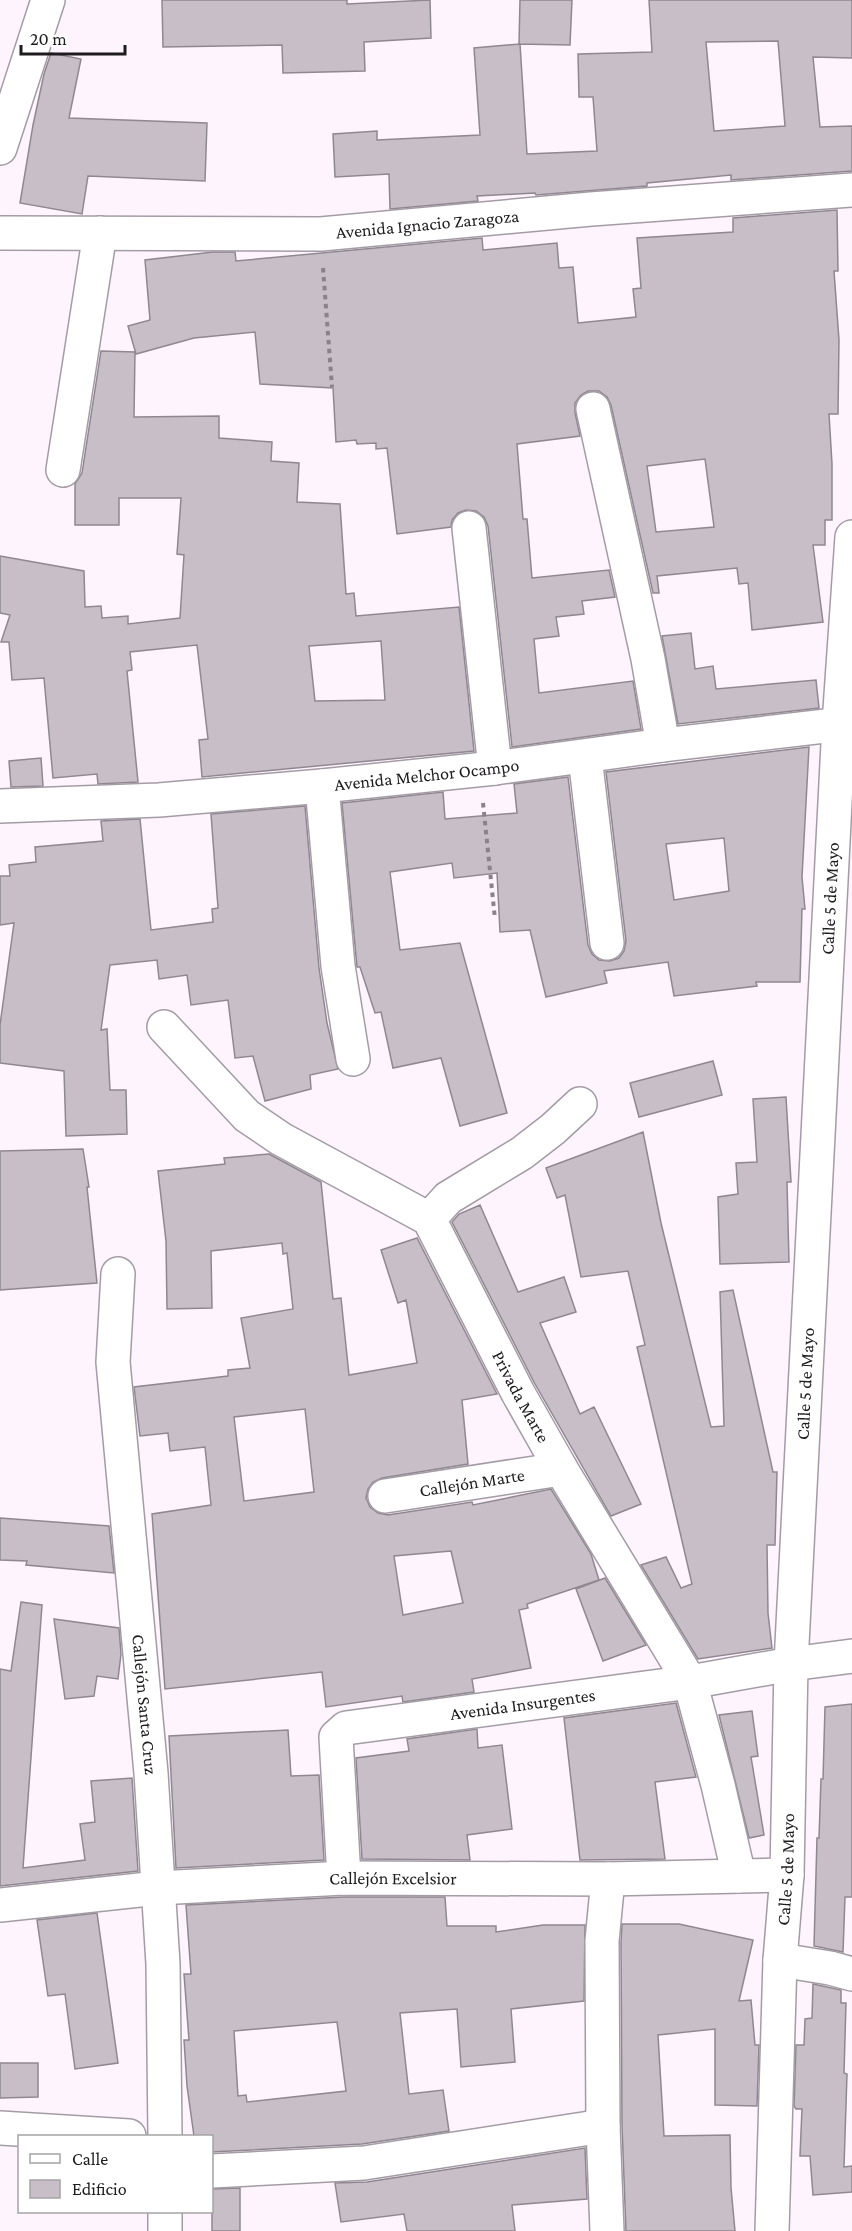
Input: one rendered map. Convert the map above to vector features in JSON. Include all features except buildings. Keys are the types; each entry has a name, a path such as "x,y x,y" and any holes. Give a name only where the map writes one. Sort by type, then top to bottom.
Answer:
{"street":[{"path":"0,148 48,0"},
{"name":"Avenida Ignacio Zaragoza","path":"0,233 321,234 603,208 852,190"},
{"path":"63,470 100,233"},
{"path":"593,409 648,659 663,745"},
{"path":"470,528 487,769"},
{"name":"Calle 5 de Mayo","path":"772,2231 780,1960 787,1875 791,1664 846,724 852,537"},
{"name":"Avenida Melchor Ocampo","path":"0,806 159,800 322,786 487,769 663,745 846,724"},
{"path":"585,757 607,943"},
{"path":"322,786 338,966 353,1059"},
{"path":"164,1027 247,1116 280,1139 429,1219 448,1198 522,1153 580,1104"},
{"name":"Privada Marte","path":"429,1219 518,1394 690,1682 718,1785 739,1876"},
{"name":"Callejón Santa Cruz","path":"118,1274 114,1373 151,1773 163,1964 165,2135"},
{"name":"Callejón Marte","path":"385,1496 561,1469"},
{"name":"Avenida Insurgentes","path":"344,1878 336,1737 346,1728 690,1682 852,1656"},
{"name":"Callejón Excelsior","path":"0,1905 158,1888 344,1878 608,1879 787,1875"},
{"path":"607,2231 603,2126 602,1941 608,1879"},
{"path":"780,1960 852,1974"},
{"path":"213,2171 364,2163 603,2126"},
{"path":"0,2128 113,2135"},
{"path":"165,2213 165,2231"}],"path":[{"path":"321,234 332,387"},
{"path":"487,769 495,919"}]}
